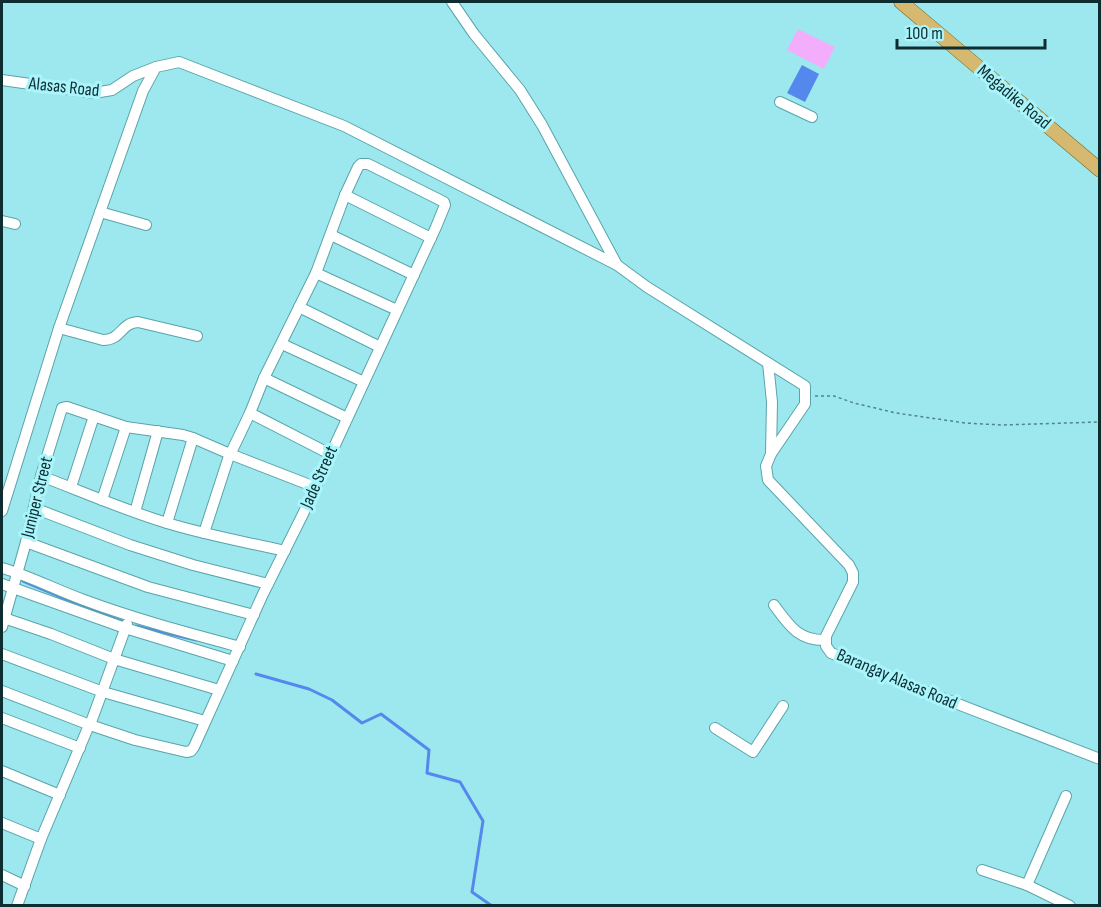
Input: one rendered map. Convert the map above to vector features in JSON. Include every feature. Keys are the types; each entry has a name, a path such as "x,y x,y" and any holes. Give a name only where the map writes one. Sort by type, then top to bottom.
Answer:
{"main road":[{"name":"Megadike Road","path":"901,2 1100,170"}],"street":[{"path":"452,2 474,34 520,90 542,125 617,265 647,287 805,386 805,404 771,454"},
{"name":"Alasas Road","path":"2,80 94,93 112,90 133,76 156,67 180,62 344,126 617,265"},
{"path":"2,512 59,328 143,91 156,67"},
{"path":"780,102 812,117"},
{"name":"Jade Street","path":"88,727 186,753 194,747 445,205 444,202 365,163 358,167 345,195"},
{"path":"204,533 230,454 264,378 316,273 345,195 431,237"},
{"path":"100,212 146,225"},
{"path":"2,221 15,224"},
{"path":"331,235 414,275"},
{"path":"316,273 397,310"},
{"path":"299,307 380,347"},
{"path":"59,328 107,340 118,336 129,324 138,322 197,336"},
{"path":"282,345 364,382"},
{"path":"768,363 772,402 771,454"},
{"path":"264,378 347,418"},
{"name":"Juniper Street","path":"3,622 7,586 17,572 41,476 62,408 67,407 94,416"},
{"path":"250,413 330,454"},
{"path":"71,488 94,416 126,427 193,438 315,487"},
{"path":"102,500 126,427"},
{"path":"135,512 158,431"},
{"path":"167,523 193,438"},
{"name":"Barangay Alasas Road","path":"771,454 765,466 768,480 849,565 853,573 853,582 826,636 826,646 831,653 1100,759"},
{"path":"41,476 167,523 285,551"},
{"path":"34,508 130,545 182,562 268,584"},
{"path":"26,542 148,587 254,615"},
{"path":"2,568 130,616 240,647"},
{"path":"7,586 125,628 233,661"},
{"path":"774,605 789,626 814,641 826,640"},
{"path":"17,906 40,839 103,692 130,616"},
{"path":"3,622 51,634 114,659 219,690"},
{"path":"2,654 103,692 205,721"},
{"path":"2,691 88,727"},
{"path":"714,728 753,752 783,706"},
{"path":"2,718 80,748"},
{"path":"2,771 60,795"},
{"path":"1027,885 1066,796"},
{"path":"2,823 40,839"},
{"path":"982,870 1027,885 1067,905"},
{"path":"2,875 25,886"}],"path":[{"path":"805,396 834,396 896,413 965,423 1002,425 1100,422"}],"shaded area":[{"path":"798,29 835,47 824,69 787,50"}],"water":[{"path":"802,65 819,74 805,102 787,93"}],"waterway":[{"path":"23,581 124,622"},
{"path":"136,626 196,640"},
{"path":"256,674 309,689 332,700 362,723 381,714 429,750 427,773 460,782 483,821 472,892 492,906"}]}
